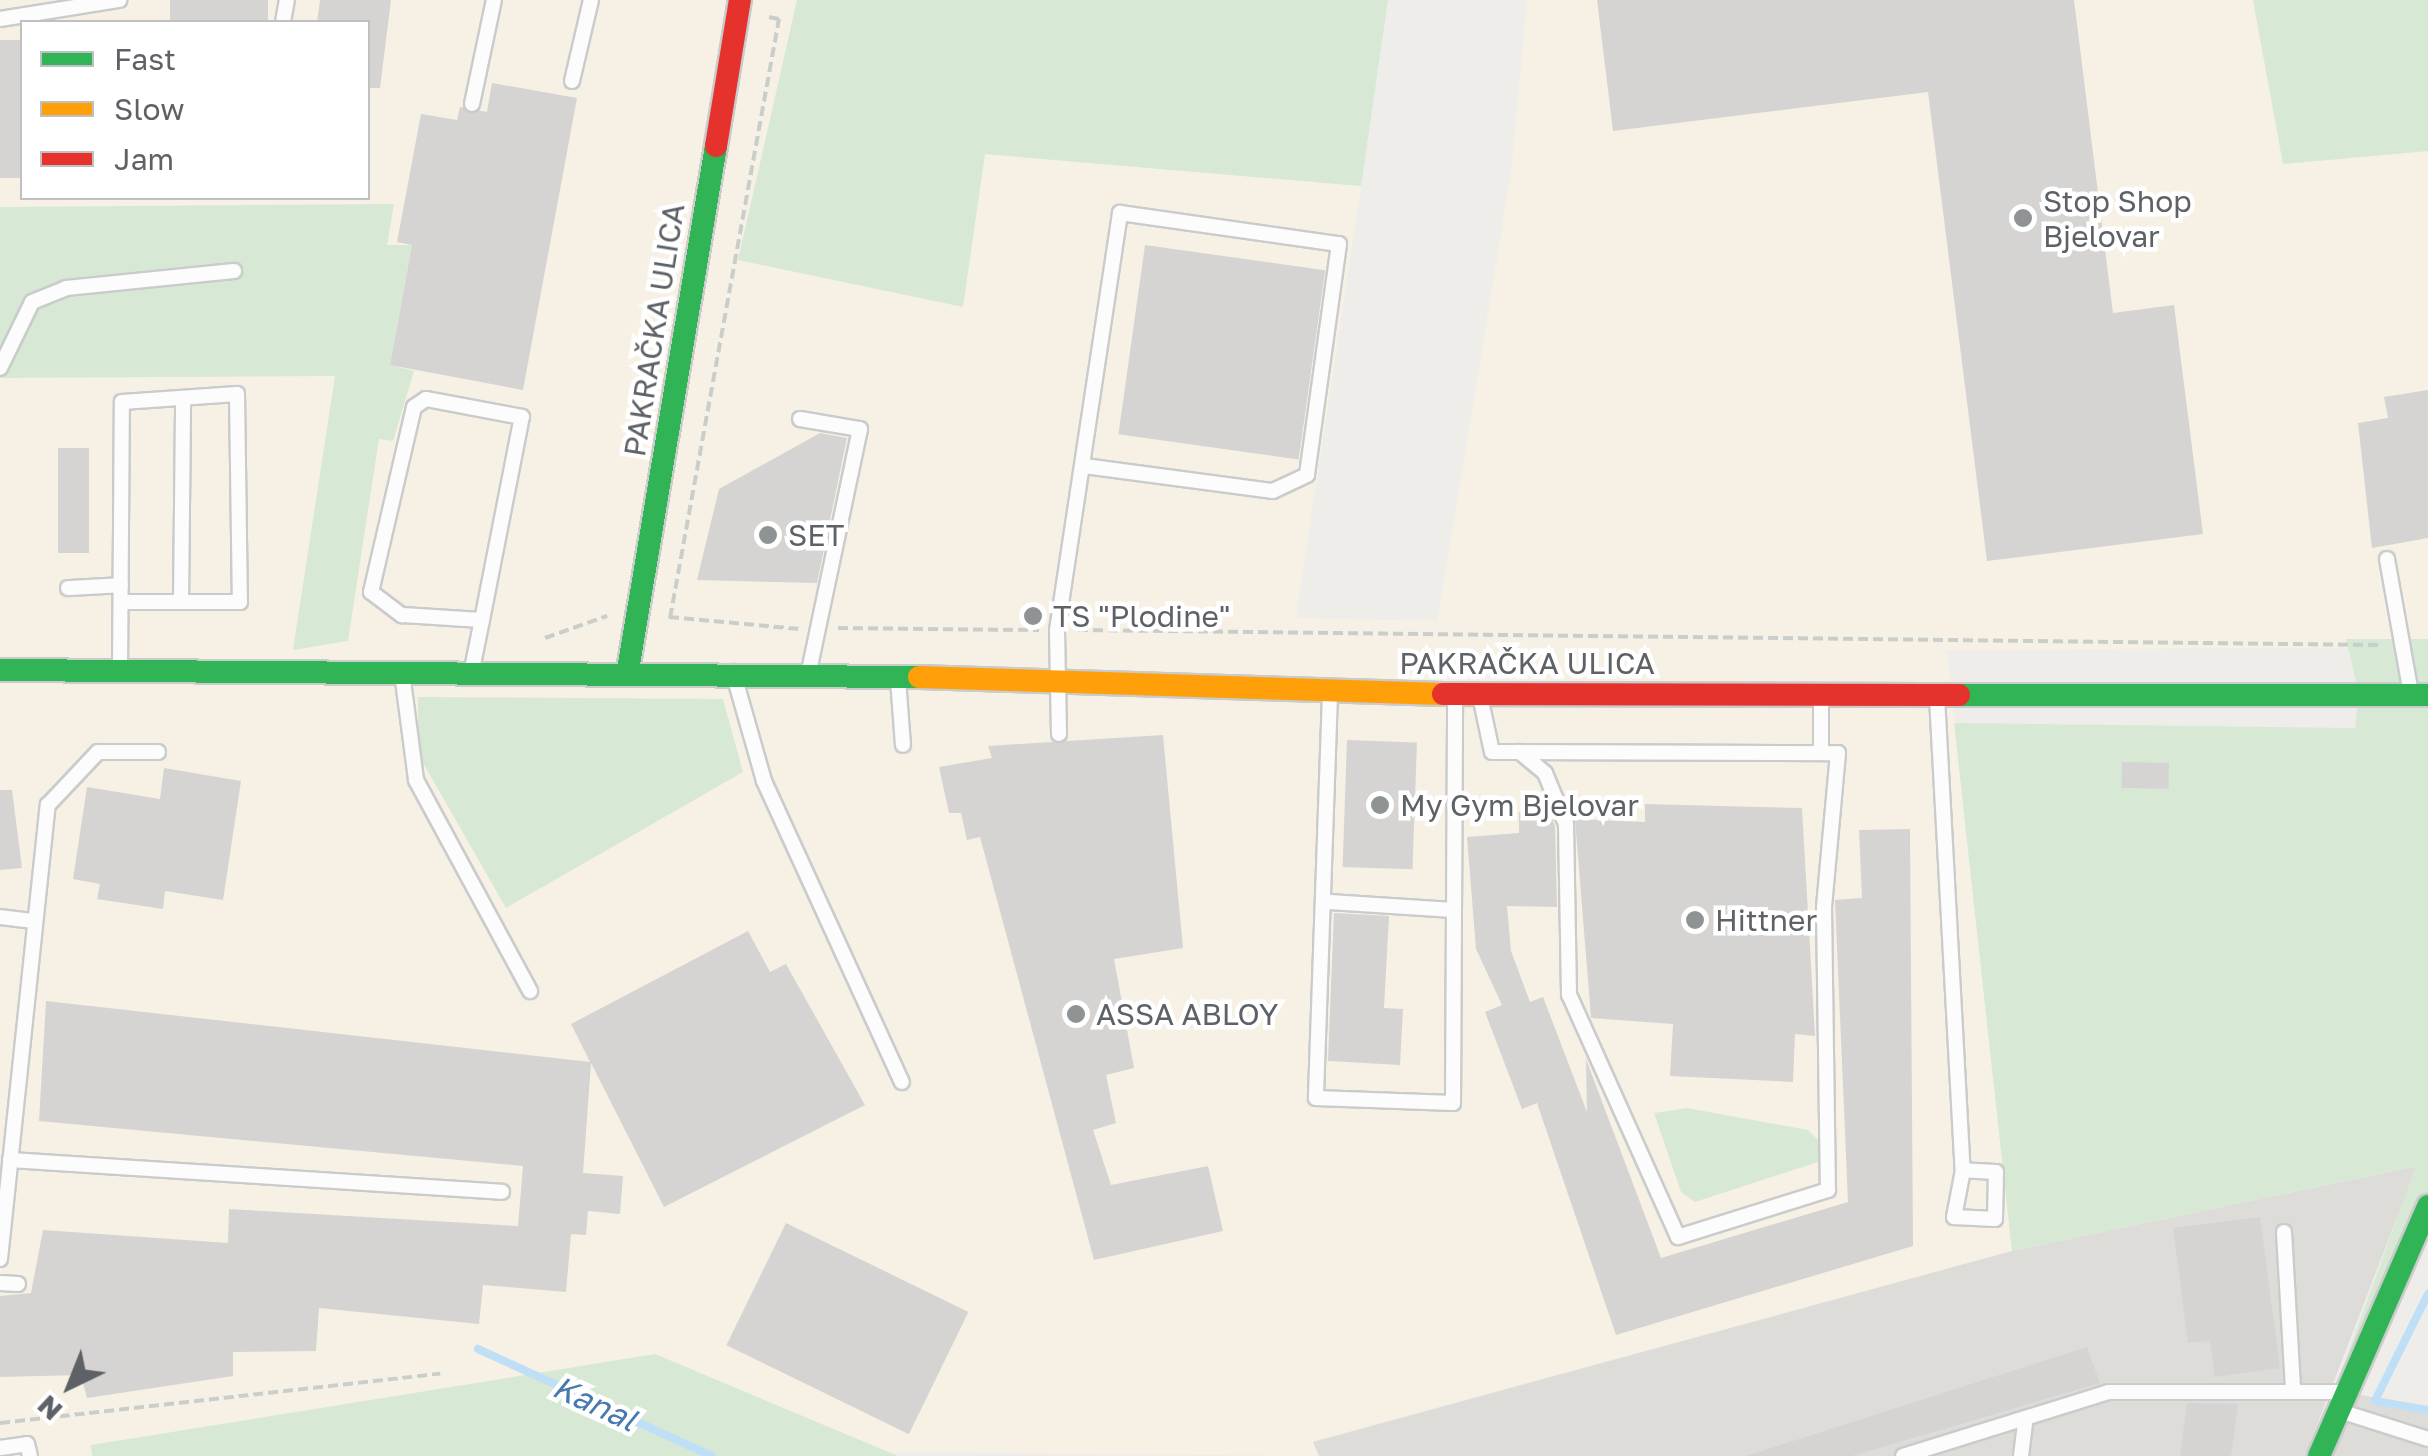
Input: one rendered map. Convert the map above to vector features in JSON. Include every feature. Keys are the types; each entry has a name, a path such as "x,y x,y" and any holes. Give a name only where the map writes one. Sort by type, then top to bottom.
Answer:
{"street":[{"name":"PAKRAČKA ULICA","path":"628,670 745,5"},
{"name":"PAKRAČKA ULICA","path":"0,670 628,670 1052,676 1330,693 1455,695 1821,690 2420,694"},
{"path":"2319,1456 2428,1206"}],"lane":[{"path":"0,19 120,0"},
{"path":"472,104 494,0"},
{"path":"572,81 591,0"},
{"path":"1060,734 1052,676 1120,213 1339,244 1307,475 1272,491 1084,466"},
{"path":"0,368 32,302 66,288 234,270"},
{"path":"120,671 122,402 237,394 240,602 121,602"},
{"path":"181,602 183,398"},
{"path":"471,672 482,620 522,417 426,399 414,407 371,592 402,615 482,620"},
{"path":"800,419 860,429 809,672"},
{"path":"2386,559 2420,694"},
{"path":"68,588 121,585"},
{"path":"733,671 764,781 902,1082"},
{"path":"402,672 416,780 530,990"},
{"path":"898,674 903,744"},
{"path":"1821,690 1821,753"},
{"path":"1937,691 1963,1170 1954,1218 1996,1218 1996,1172 1963,1170"},
{"path":"1330,693 1329,902 1316,1098 1453,1102 1455,695"},
{"path":"1480,695 1492,752 1520,752 1838,753 1824,908 1828,1190 1678,1237 1569,995 1566,824 1545,773 1520,752"},
{"path":"0,1259 38,838 68,775 98,752 158,752"},
{"path":"1329,902 1454,910"},
{"path":"0,918 31,920"},
{"path":"10,1160 502,1192"},
{"path":"2284,1232 2293,1390"},
{"path":"0,1283 18,1284"},
{"path":"1904,1456 2108,1392 2293,1390 2345,1402 2428,1439"},
{"path":"2021,1456 2026,1418"},
{"path":"0,1448 27,1444 30,1456"}],"path":[{"path":"670,618 779,19 745,5"},
{"path":"661,617 818,628 1048,630"},
{"path":"1072,630 2388,645"},
{"path":"0,1423 440,1374"}],"shaded area":[{"path":"0,0 797,0 739,260 963,306 984,154 1361,186 1296,618 1437,621 1511,173 1527,0 2253,0 2283,164 2428,151 2428,647 1947,650 2012,1251 1314,1441 1319,1456 91,1445 92,1456 0,1456"},
{"path":"2417,1166 2305,1456 1319,1456 1313,1442 2012,1251"},
{"path":"2349,1392 2428,1410 2428,1456 2319,1456"}],"green space":[{"path":"797,0 1388,0 1361,186 985,154 963,307 738,260"},
{"path":"2253,0 2428,0 2428,151 2283,164"},
{"path":"394,204 387,245 412,245 390,365 414,371 393,441 379,439 348,641 293,650 335,376 0,378 0,207"},
{"path":"2346,639 2428,639 2428,1206 2334,1392 2416,1166 2012,1251 1954,723 2355,728 2359,694"},
{"path":"418,697 723,699 743,772 506,908 418,754"},
{"path":"1687,1108 1808,1130 1822,1144 1818,1162 1695,1202 1681,1192 1654,1113"},
{"path":"655,1354 898,1456 92,1456 91,1445"}],"building":[{"path":"170,0 268,0 268,20 170,20"},
{"path":"320,0 391,0 380,88 370,88 370,20 317,20"},
{"name":"Stop Shop Bjelovar","path":"1597,0 2074,0 2113,313 2174,305 2203,534 1987,561 1928,92 1613,131"},
{"path":"0,40 20,40 20,178 0,178"},
{"path":"492,83 577,98 523,390 390,365 412,245 397,242 421,114 457,120 460,107 487,112"},
{"path":"1145,245 1325,270 1299,459 1118,434"},
{"path":"2428,390 2428,538 2372,548 2358,423 2388,418 2384,397"},
{"name":"SET","path":"820,433 847,438 817,583 697,580 719,489"},
{"path":"58,448 89,448 89,553 58,553"},
{"name":"ASSA ABLOY","path":"1163,735 1183,948 1114,959 1134,1068 1106,1075 1116,1123 1093,1130 1111,1185 1208,1166 1223,1231 1094,1260 980,837 967,840 961,813 949,813 939,767 992,758 988,746"},
{"name":"My Gym Bjelovar","path":"1347,740 1417,742 1413,869 1343,867"},
{"path":"2122,762 2169,763 2169,789 2122,788"},
{"path":"164,768 241,781 223,900 165,891 163,909 97,899 100,884 73,879 87,787 160,799"},
{"path":"0,790 12,790 22,868 0,870"},
{"name":"Hittner","path":"1645,804 1802,808 1815,1036 1795,1034 1793,1082 1670,1076 1673,1024 1591,1018 1575,819 1645,822"},
{"path":"1519,812 1550,812 1555,826 1557,907 1507,906 1511,951 1530,1002 1543,997 1587,1112 1586,1059 1661,1258 1848,1202 1835,900 1862,898 1859,830 1910,829 1913,1246 1616,1335 1537,1103 1522,1109 1485,1012 1502,1005 1476,949 1467,837 1519,833"},
{"path":"1334,913 1389,916 1384,1008 1403,1009 1400,1065 1328,1061"},
{"path":"748,931 770,972 786,964 865,1105 664,1207 591,1063 583,1173 623,1176 620,1214 588,1211 586,1235 571,1234 566,1292 483,1285 479,1324 319,1308 316,1351 233,1352 233,1376 87,1398 81,1375 0,1377 0,1296 31,1293 43,1230 228,1243 229,1209 518,1226 523,1166 39,1121 46,1001 590,1062 571,1024"},
{"path":"2260,1217 2280,1368 2215,1377 2210,1341 2188,1343 2173,1228"},
{"path":"786,1223 968,1312 909,1434 726,1345"},
{"path":"2087,1347 2100,1383 1852,1456 1746,1456"},
{"path":"2187,1403 2238,1404 2231,1456 2180,1456"}],"waterway":[{"path":"2428,1294 2375,1401 2428,1410"},
{"name":"Kanal","path":"478,1349 712,1456"}],"traffic: fast":[{"path":"628,670 716,146"},
{"path":"0,670 919,677"},
{"path":"1959,695 2428,695"},
{"path":"2319,1456 2428,1206"}],"traffic: slow":[{"path":"919,677 1443,694"}],"traffic: jam":[{"path":"716,146 740,0"},
{"path":"1443,694 1959,695"}],"place":[{"name":"Stop Shop Bjelovar","path":"2023,218"},
{"name":"SET","path":"768,535"},
{"name":"TS \"Plodine\"","path":"1033,616"},
{"name":"My Gym Bjelovar","path":"1380,805"},
{"name":"Hittner","path":"1695,920"},
{"name":"ASSA ABLOY","path":"1076,1014"}]}
